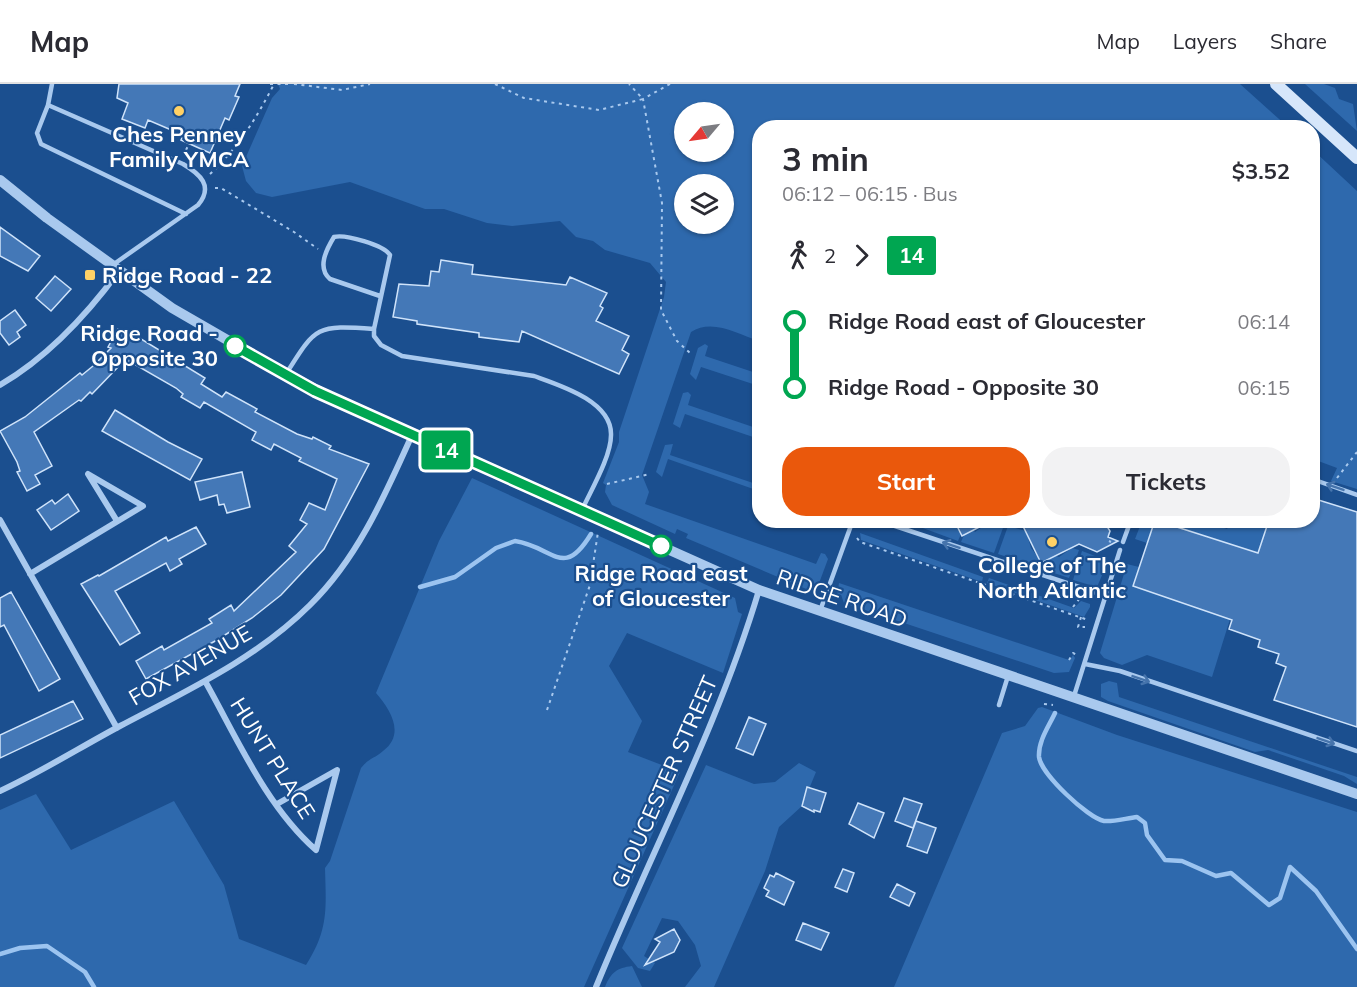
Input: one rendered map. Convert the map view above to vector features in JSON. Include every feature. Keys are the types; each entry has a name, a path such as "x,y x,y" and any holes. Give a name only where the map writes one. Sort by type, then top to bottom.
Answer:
{"main road":[{"path":"1276,84 1315,120"},
{"path":"1320,124 1357,158"}],"street":[{"name":"RIDGE ROAD","path":"0,180 46,219 172,308 286,374 412,435 759,590 1357,794"},
{"path":"0,385 19,374 61,339 95,303 115,268"},
{"name":"FOX AVENUE","path":"0,791 205,681 238,662 285,628 312,604 365,533 412,435"},
{"path":"30,574 143,506 88,474 117,521"},
{"path":"0,520 117,728"},
{"name":"GLOUCESTER STREET","path":"596,987 712,722 744,638 759,590"},
{"name":"HUNT PLACE","path":"205,681 277,804 294,831 316,850 337,770 277,804"}],"lane":[{"path":"52,84 48,105 37,133 38,141 186,214"},
{"path":"48,105 199,174 206,184 204,196 198,205 115,268"},
{"path":"380,296 330,279 324,274 322,267 334,237 341,235 388,251 390,261 374,329 374,336 381,345 396,354 534,376 595,405 604,414 611,435 609,447 582,510"},
{"path":"286,374 307,341 321,329 338,326 374,329"},
{"path":"1320,482 1357,495"},
{"path":"820,612 850,528"},
{"path":"901,528 1106,596"},
{"path":"1123,542 1128,528"},
{"path":"1073,698 1120,550"},
{"path":"1085,664 1120,671 1357,751"},
{"path":"999,705 1009,676"}],"path":[{"path":"210,174 230,156 249,128 271,85 293,84 342,90 370,84"},
{"path":"495,84 524,98 599,110 643,99 670,84"},
{"path":"629,84 643,99 662,203 661,310 677,341 690,353"},
{"path":"186,150 189,144"},
{"path":"215,188 221,188 294,232 326,255"},
{"path":"1331,486 1357,452"},
{"path":"604,484 650,474"},
{"path":"547,710 590,585 599,518"},
{"path":"859,532 857,538 860,542 1088,620"},
{"path":"984,584 986,578"},
{"path":"1073,607 1077,600 1089,601"},
{"path":"1081,617 1078,627 1085,627 1091,614"},
{"path":"1069,660 1073,653 1078,657"}],"shaded area":[{"path":"278,84 1240,84 1280,120 752,120 752,338 716,327 699,328 691,332 642,475 649,492 645,504 816,564 821,553 825,554 828,559 818,586 811,591 686,538 688,534 677,529 675,534 612,505 605,492 606,485 603,483 619,442 619,432 664,297 666,282 650,263 605,250 593,241 576,237 560,221 512,226 487,223 444,209 425,209 350,182 272,197 256,193 246,181 242,166 272,98 280,89"},
{"path":"1305,84 1324,84 1335,88 1339,99 1353,104 1357,131"},
{"path":"1320,157 1357,191 1357,489 1331,481 1337,468 1320,462"},
{"path":"705,344 708,346 705,356 752,372 752,384 701,367 696,380 690,374 698,348"},
{"path":"688,392 691,395 688,405 752,427 752,437 685,414 680,428 673,424 683,393"},
{"path":"673,444 670,455 752,483 752,489 668,459 662,477 656,472 665,445"},
{"path":"472,478 735,598 738,612 742,614 723,673 627,633 609,666 642,721 628,752 680,772 584,987 0,987 0,810 36,794 71,850 174,801 224,885 239,939 306,965 322,929 325,907 325,868 330,861 361,768 383,751 394,737 395,729 390,714 376,693 439,541"},
{"path":"923,528 957,528 961,534 958,541"},
{"path":"981,528 1003,528 994,553 961,542 964,535 973,530 975,532"},
{"path":"1007,528 1015,528 1026,531 1031,548 1040,560 1038,567 998,554"},
{"path":"1139,528 1152,528 1147,543 1135,539"},
{"path":"1181,528 1224,528 1267,528 1258,553"},
{"path":"860,533 983,577 982,582 861,540"},
{"path":"1072,548 1079,550 1069,578 1042,569 1044,562 1056,556 1059,557"},
{"path":"1082,551 1103,559 1101,566 1103,573 1097,587 1073,580"},
{"path":"1127,564 1139,567 1133,586 1230,619 1212,677 1147,655 1122,665 1104,658 1100,653"},
{"path":"989,578 1074,608 1081,601 1090,604 1090,607 1084,617 987,583"},
{"path":"839,583 1066,659 1070,660 1073,655 1075,658 1069,672 1054,673 844,603 841,595 837,595"},
{"path":"1109,681 1117,683 1119,697 1357,777 1357,784 1344,776 1268,750 1255,752 1108,701 1101,697 1101,684"},
{"path":"1042,707 1117,735 1357,812 1357,987 894,987 1002,733 1025,726 1038,708"},
{"path":"799,763 816,772 802,806 779,827 765,871 714,987 685,987 701,966 695,945 678,921 662,918 644,956 655,963 650,971 638,968 622,948 706,765 754,784 775,782"},
{"path":"632,966 642,987 605,987 615,972"}],"building":[{"name":"Ches Penney Family YMCA","path":"119,84 240,84 235,96 239,97 229,120 225,118 210,153 181,140 183,135 148,120 145,128 122,119 128,103 117,98"},
{"path":"0,227 40,256 28,271 0,256"},
{"path":"441,260 473,265 472,274 566,285 570,277 607,293 596,321 629,336 622,350 629,354 619,374 522,331 519,342 479,337 479,333 417,324 417,321 393,317 399,284 429,286 431,271 439,272"},
{"path":"55,276 71,289 51,311 36,298"},
{"path":"15,310 26,325 17,332 20,337 9,345 0,333 0,321"},
{"path":"118,329 131,337 133,334 205,378 201,384 222,397 226,392 257,409 255,412 297,434 312,439 313,437 331,446 329,449 369,464 324,549 281,595 252,618 217,640 146,679 136,661 162,646 164,650 212,623 209,619 231,605 234,611 296,552 289,546 307,524 300,520 309,503 325,510 337,479 299,461 301,458 274,444 271,450 252,440 256,432 204,402 200,408 181,397 183,394 176,388 129,361 126,366 121,364 92,394 90,392 81,401 79,400 34,432 52,466 35,475 40,484 27,491 17,472 20,471 17,462 0,431 25,417 80,373 82,375 93,366 111,348 108,347"},
{"path":"115,410 168,442 202,459 190,480 102,431"},
{"path":"242,472 250,507 227,513 224,504 219,505 217,495 200,500 195,482"},
{"path":"68,494 79,511 51,530 37,510 52,500 55,504"},
{"path":"1320,500 1357,512 1357,727 1274,700 1286,667 1276,663 1279,654 1258,647 1260,640 1229,629 1232,620 1133,586 1152,528 1180,528 1258,553 1266,528 1320,528"},
{"path":"196,527 206,544 179,559 182,564 170,571 166,563 115,591 140,633 120,645 81,584 166,537 168,541"},
{"path":"958,528 978,528 962,536"},
{"name":"College of The North Atlantic","path":"1024,528 1108,528 1110,531 1108,537 1118,541 1097,552 1079,544 1041,563"},
{"path":"11,592 60,679 39,691 4,625 0,627 0,598"},
{"path":"73,701 83,719 0,758 0,735"},
{"path":"749,717 766,724 753,755 736,748"},
{"path":"807,787 826,793 820,812 814,810 814,812 802,806"},
{"path":"904,798 922,804 913,828 895,821"},
{"path":"858,803 884,813 874,838 849,824"},
{"path":"916,821 936,828 927,853 907,846"},
{"path":"843,869 854,873 847,892 835,887"},
{"path":"776,873 794,882 784,905 766,896 769,891 764,888 770,875 774,877"},
{"path":"897,884 915,893 909,906 890,897"},
{"path":"803,923 829,933 821,950 796,940"},
{"path":"674,929 680,940 674,952 645,965 660,942 655,939"}],"waterway":[{"path":"420,587 455,577 496,548 515,541 565,558 581,548 591,534"},
{"path":"1055,713 1042,739 1039,757 1056,784 1087,812 1104,821 1137,817 1145,823 1147,835 1165,860 1182,861 1216,876 1231,873 1269,905 1280,898 1290,867 1316,891 1357,949"},
{"path":"0,954 20,948 47,946 85,972 94,987"}],"bus line":[{"name":"14","path":"235,346 315,391 661,546"}],"place":[{"name":"Ches Penney Family YMCA","path":"179,111"},
{"name":"Ridge Road - 22","path":"90,275"},
{"name":"Ridge Road - Opposite 30","path":"235,346"},
{"name":"College of The North Atlantic","path":"1052,542"},
{"name":"Ridge Road east of Gloucester","path":"661,546"}]}
